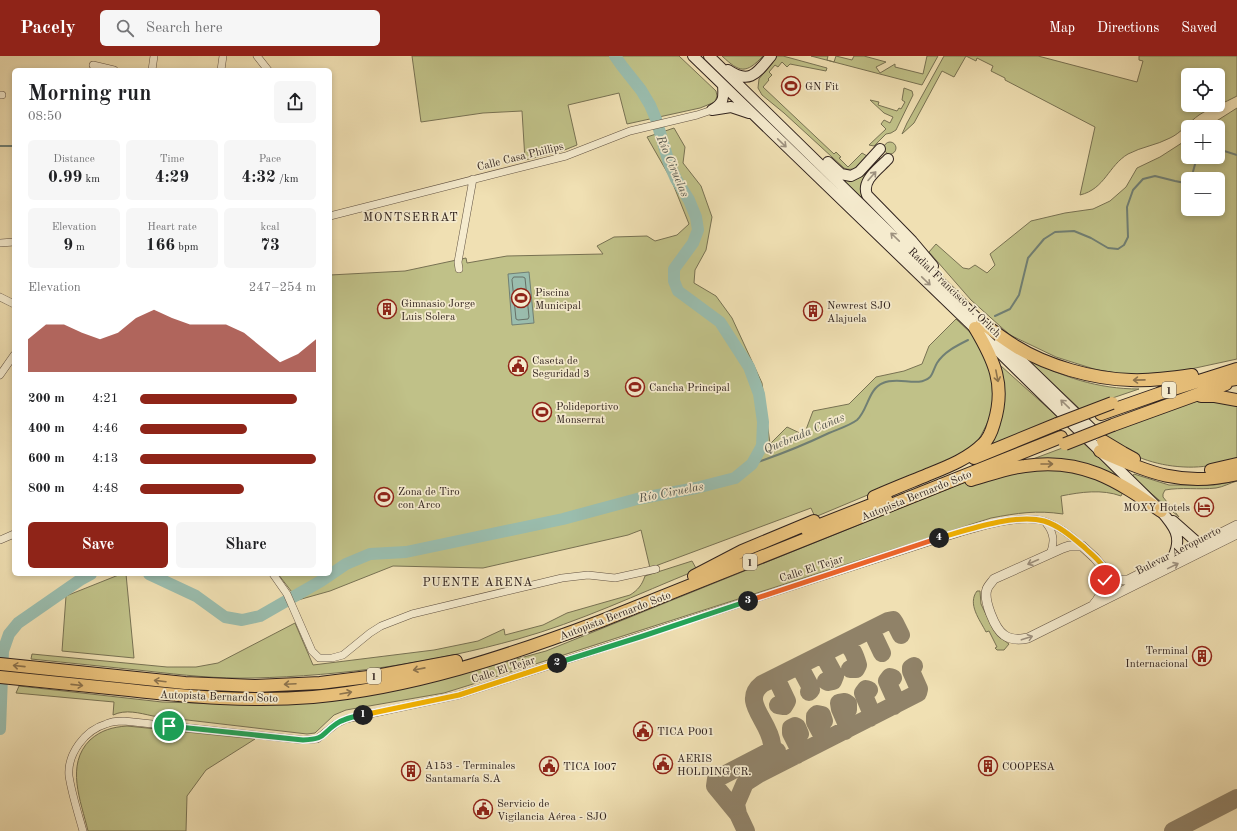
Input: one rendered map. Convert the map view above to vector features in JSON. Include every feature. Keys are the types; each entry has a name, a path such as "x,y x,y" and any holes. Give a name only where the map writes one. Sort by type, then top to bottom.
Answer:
{"highway":[{"path":"979,326 1047,362 1076,372 1118,380 1160,379 1192,375"},
{"path":"694,576 742,551 952,464 968,456 985,443 992,430 995,420 999,400 999,389 992,360 979,326"},
{"name":"Autopista Bernardo Soto","path":"968,481 1060,434 1112,403 1192,375 1237,368"},
{"name":"Autopista Bernardo Soto","path":"1107,419 1158,394 1237,368"},
{"name":"Autopista Bernardo Soto","path":"1107,419 1182,400 1237,379"},
{"name":"Autopista Bernardo Soto","path":"0,677 196,697 270,699 335,694 408,682 496,658 536,645 601,621 951,475 1060,434 1200,386 1237,379"},
{"path":"1182,400 1208,396 1237,400"},
{"path":"1102,446 1123,453 1142,462 1164,468 1192,472 1219,470 1237,464"},
{"path":"1102,446 1140,469 1163,475 1201,479 1237,474"},
{"path":"968,481 1023,466 1039,464 1066,465 1095,472 1109,478 1161,511"},
{"name":"1","path":"866,511 968,481"},
{"name":"Autopista Bernardo Soto","path":"0,664 185,683 255,686 320,683 376,676 484,654 526,641 866,511"}],"main road":[{"name":"Radial Francisco J. Orlich","path":"693,56 754,116 979,326 1102,446 1175,528 1177,535 1177,546 1173,557"},
{"name":"Radial Francisco J. Orlich","path":"709,56 971,312 979,326"},
{"path":"709,56 734,73 745,77 751,76 757,72 771,56"},
{"path":"712,110 719,106 722,101 724,93 723,85"},
{"path":"750,96 794,129 841,174 852,176 856,175 880,149"},
{"path":"712,110 731,108 742,110 754,116"},
{"path":"888,159 868,179 865,188 867,195 912,241 971,312"},
{"path":"1161,511 1199,544"}],"street":[{"path":"152,68 154,56"},
{"path":"221,68 223,56"},
{"path":"257,56 266,68"},
{"path":"93,65 106,68"},
{"name":"Calle Casa Phillips","path":"332,215 566,156 625,132 712,110"},
{"path":"459,269 458,262 473,179"},
{"path":"0,242 12,242"},
{"path":"0,297 12,303"},
{"path":"0,376 12,358"},
{"name":"Calle El Tejar","path":"83,831 69,776 70,766 72,757 77,747 84,738 90,732 106,723 124,721 303,740 317,739 346,718 459,695 935,540 994,523 1035,519 1044,521 1065,531 1082,546"},
{"path":"1044,521 1050,528 1053,536 1053,546 1050,554"},
{"name":"Bulevar Aeropuerto","path":"1237,525 1128,580 1114,580 1095,558 1082,546 1069,546 994,579 987,588 987,604 994,622 1000,632 1005,636 1016,640 1028,638 1237,534"},
{"path":"0,540 12,535"},
{"path":"274,576 287,594 314,654 319,658 332,658 343,655 381,626 412,614 562,578 588,575 615,578 656,569"},
{"path":"1091,607 1103,590 1105,569"}],"green space":[{"path":"412,56 679,56 716,91 717,96 715,102 700,108 627,124 619,93 568,105 577,145 562,151 525,160 522,111 483,113 421,122"},
{"path":"722,56 763,56 752,66 743,69 734,66"},
{"path":"777,56 783,56 827,68 826,71 790,64 787,67 782,62 778,67 775,65 769,72 772,75 763,87 834,154 836,152 841,157 839,158 848,167 862,153 867,156 857,166 851,169 844,168 762,95 758,88 759,79"},
{"path":"811,56 828,56 827,60 834,62 836,56 852,60 854,56 864,56 886,62 876,67 880,73 895,64 895,67 923,74 927,56 938,56 922,85"},
{"path":"944,56 966,56 954,77 942,71 914,123 902,134"},
{"path":"966,56 1038,56 1137,82 1143,61 1139,60 1139,56 1237,56 1237,96 1225,102 1225,68 1181,68 1181,112 1204,112 1193,120 1181,120 1181,130 1174,136 1128,154 1121,159 1101,183 1088,192 1080,195 1095,127 1005,80 1005,78 991,71 993,66 977,58 976,61"},
{"path":"904,88 912,91 913,95 896,130 886,134 874,146 869,145 886,129 881,124 884,120 890,123 893,117 884,113 870,100 879,102 878,105 897,111 899,108 901,109 905,102 902,100"},
{"path":"1237,108 1237,359 1177,372 1127,375 1094,369 1056,357 1010,335 971,300 929,252 936,244 963,268 969,269 975,265 987,273 995,265 990,254 1031,221 1065,213 1093,209 1110,201 1126,187 1137,168 1160,157 1181,144 1181,164 1225,164 1225,120 1218,120"},
{"name":"Polideportivo Monserrat","path":"674,128 685,147 683,163 701,186 712,217 706,250 695,270 694,283 716,296 732,318 762,383 770,444 787,427 804,435 813,411 849,404 876,377 904,371 922,364 929,346 956,319 975,337 993,373 994,394 990,418 978,441 964,453 937,466 815,517 811,508 650,568 641,530 628,535 483,568 393,566 330,591 298,600 280,576 332,576 332,275 405,271 466,258 467,263 507,256 603,254 597,246 614,237 647,236 655,241 677,235 689,224 671,179 647,137"},
{"path":"890,142 894,144 896,148 894,152 890,154 886,152 884,148 886,144"},
{"path":"878,157 882,161 868,174 863,182 862,193 864,200 838,176 844,178"},
{"path":"1026,358 1053,371 1081,381 1109,387 1139,389 1080,409"},
{"path":"1001,366 1059,418 988,446 1004,385"},
{"path":"1197,400 1237,405 1237,459 1219,464 1203,466 1173,466 1153,462 1134,455 1100,433"},
{"path":"1081,441 1136,490 1104,470 1086,465 1033,459"},
{"path":"1033,466 1082,472 1124,490 1121,496 1106,492 1084,492 1061,496 1063,514 1044,512 991,518 444,693 346,710 334,715 315,733 307,734 153,716 133,712 123,712 113,715 114,702 16,693 19,686 162,702 262,705 344,697 450,677 546,651 980,476"},
{"path":"1134,474 1169,485 1214,485 1237,481 1216,488 1165,490 1163,497 1179,517 1132,477"},
{"path":"692,561 697,570 608,607 541,632 453,655 387,667 287,677 227,678 31,659 32,654 167,667 196,667 218,663 295,623 313,665 434,650 478,641 504,629 505,635 543,625 567,613 630,595 643,582 645,576"},
{"path":"116,576 126,576 134,658 62,651 66,596"},
{"path":"977,591 980,591 981,604 993,629 998,636 1009,644 1004,650 997,650 995,648 997,647 989,631 986,632 978,617 973,601"},
{"path":"127,726 255,739 206,770 187,796 186,831 88,831 77,784 78,761 82,750 90,740 98,734 117,727"}],"water":[{"name":"Piscina Municipal","path":"529,272 534,323 512,325 508,274"}],"waterway":[{"name":"Río Ciruelas","path":"332,574 346,564 370,554 406,552 563,519 637,499 696,488 735,478 752,464 762,446 763,422 759,394 749,367 720,322 678,291 674,281 674,269 693,243 698,230 696,217 689,200 676,179 669,163 656,119 650,105 641,90 615,56"},
{"path":"0,146 12,146"},
{"name":"Quebrada Cañas","path":"1225,151 1237,155"},
{"name":"Quebrada Cañas","path":"1193,172 1195,164"},
{"name":"Quebrada Cañas","path":"995,316 1010,309 1019,295 1028,258 1044,239 1055,232 1074,231 1091,238 1108,248 1118,249 1124,245 1128,237 1127,207 1133,190 1143,179 1155,176 1181,182"},
{"name":"Quebrada Cañas","path":"752,464 791,450 854,422 861,416 871,395 878,386 889,381 920,382 925,380 931,376 937,363 947,352 968,340"},
{"name":"Río Ciruelas","path":"0,729 3,651 9,634 18,623 87,576"},
{"name":"Río Ciruelas","path":"153,576 196,596 225,617 242,620 260,616 328,576"}],"taxiway":[{"path":"760,773 770,759 772,746 769,734 754,703 755,693 762,684 888,621 893,620 901,635"},
{"path":"868,631 873,634 882,653"},
{"path":"844,644 851,649 858,665 856,669 850,669"},
{"path":"819,656 824,656 835,676 833,681 826,681"},
{"path":"746,831 738,814 736,804 745,783 759,774 918,693 919,689 911,671 911,668 914,666"},
{"path":"796,667 801,669 810,686 811,690 809,692"},
{"path":"893,678 890,677 887,681 896,701 894,706"},
{"path":"772,679 778,682 787,701 784,706 778,705"},
{"path":"869,690 866,689 863,693 871,712 870,718"},
{"path":"845,731 847,725 839,703 845,702 848,704 848,710"},
{"path":"820,743 823,737 815,722 815,716 817,714 822,715 824,721"},
{"path":"797,755 799,749 791,733 791,728 795,726 797,727 800,734"},
{"path":"738,814 715,786 716,779 770,751 777,751"},
{"path":"1173,831 1237,798"}],"place":[{"name":"GN Fit","path":"791,86"},
{"name":"Piscina Municipal","path":"521,298"},
{"name":"Gimnasio Jorge Luis Solera","path":"387,309"},
{"name":"Newrest SJO Alajuela","path":"813,311"},
{"name":"Caseta de Seguridad 3","path":"518,366"},
{"name":"Cancha Principal","path":"635,387"},
{"name":"Polideportivo Monserrat","path":"542,412"},
{"name":"Zona de Tiro con Arco","path":"384,497"},
{"name":"MOXY Hotels","path":"1204,507"},
{"name":"Terminal Internacional","path":"1202,656"},
{"name":"TICA P001","path":"643,731"},
{"name":"AERIS HOLDING CR.","path":"663,764"},
{"name":"TICA I007","path":"549,766"},
{"name":"COOPESA","path":"988,766"},
{"name":"A153 - Terminales Santamaría S.A","path":"411,771"},
{"name":"Servicio de Vigilancia Aérea - SJO","path":"483,809"}],"district":[{"name":"MONTSERRAT","path":"411,217"},
{"name":"PUENTE ARENA","path":"478,582"}],"route":[{"path":"169,726 303,740 317,739 346,718 407,707 459,695 643,636 772,592 935,540 994,523 1035,519 1044,521 1065,531 1105,569 1105,580"}]}
